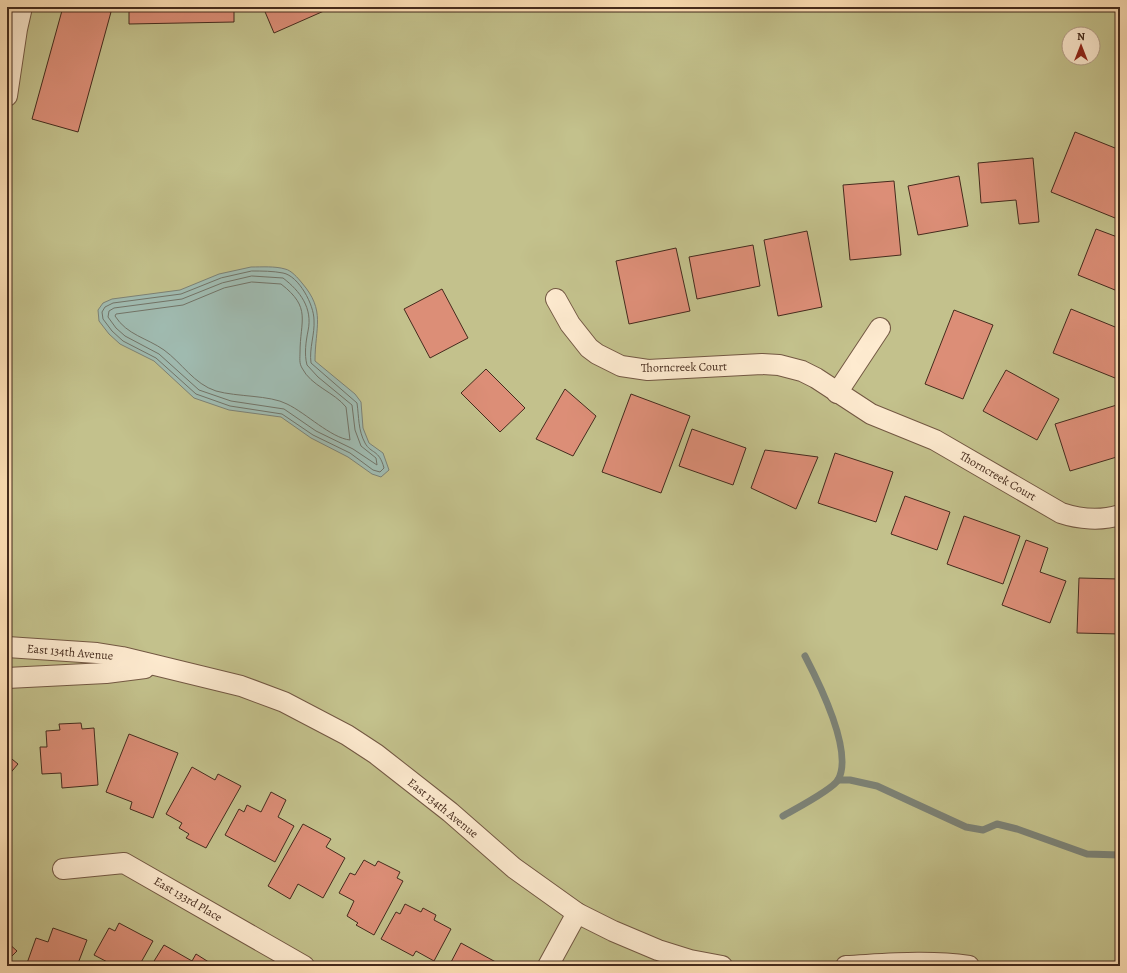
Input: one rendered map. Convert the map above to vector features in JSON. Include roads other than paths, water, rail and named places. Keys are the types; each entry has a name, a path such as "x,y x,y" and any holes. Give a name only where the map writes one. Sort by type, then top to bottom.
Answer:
{"street":[{"path":"7,96 17,29 22,7"},
{"name":"Thorncreek Court","path":"556,298 570,324 589,348 597,354 621,366 648,370 780,365 816,378 871,414 935,440 1061,513 1074,517 1096,519 1120,515"},
{"path":"837,393 880,328"},
{"name":"East 134th Avenue","path":"7,647 97,653 122,657 241,686 284,702 347,735 376,754 450,812 519,872 578,913 613,931 658,950 690,960 722,966"},
{"name":"East 134th Avenue","path":"7,678 106,673 155,666"},
{"name":"East 133rd Place","path":"63,870 124,863 304,966"},
{"path":"548,966 578,913"},
{"path":"846,966 920,962 948,963 969,966"}],"water":[{"path":"251,267 273,267 287,270 302,283 309,293 317,311 318,320 315,361 355,394 361,402 363,428 369,443 383,453 389,470 381,477 372,474 348,457 311,438 281,417 229,410 194,398 154,361 120,344 109,334 99,321 98,310 103,303 112,299 180,290 219,274"}],"waterway":[{"path":"783,816 829,789 838,780 842,768 838,735 818,682 805,656"},
{"path":"838,780 850,780 877,786 966,827 983,830 997,824 1017,829 1087,854 1120,855"}]}
